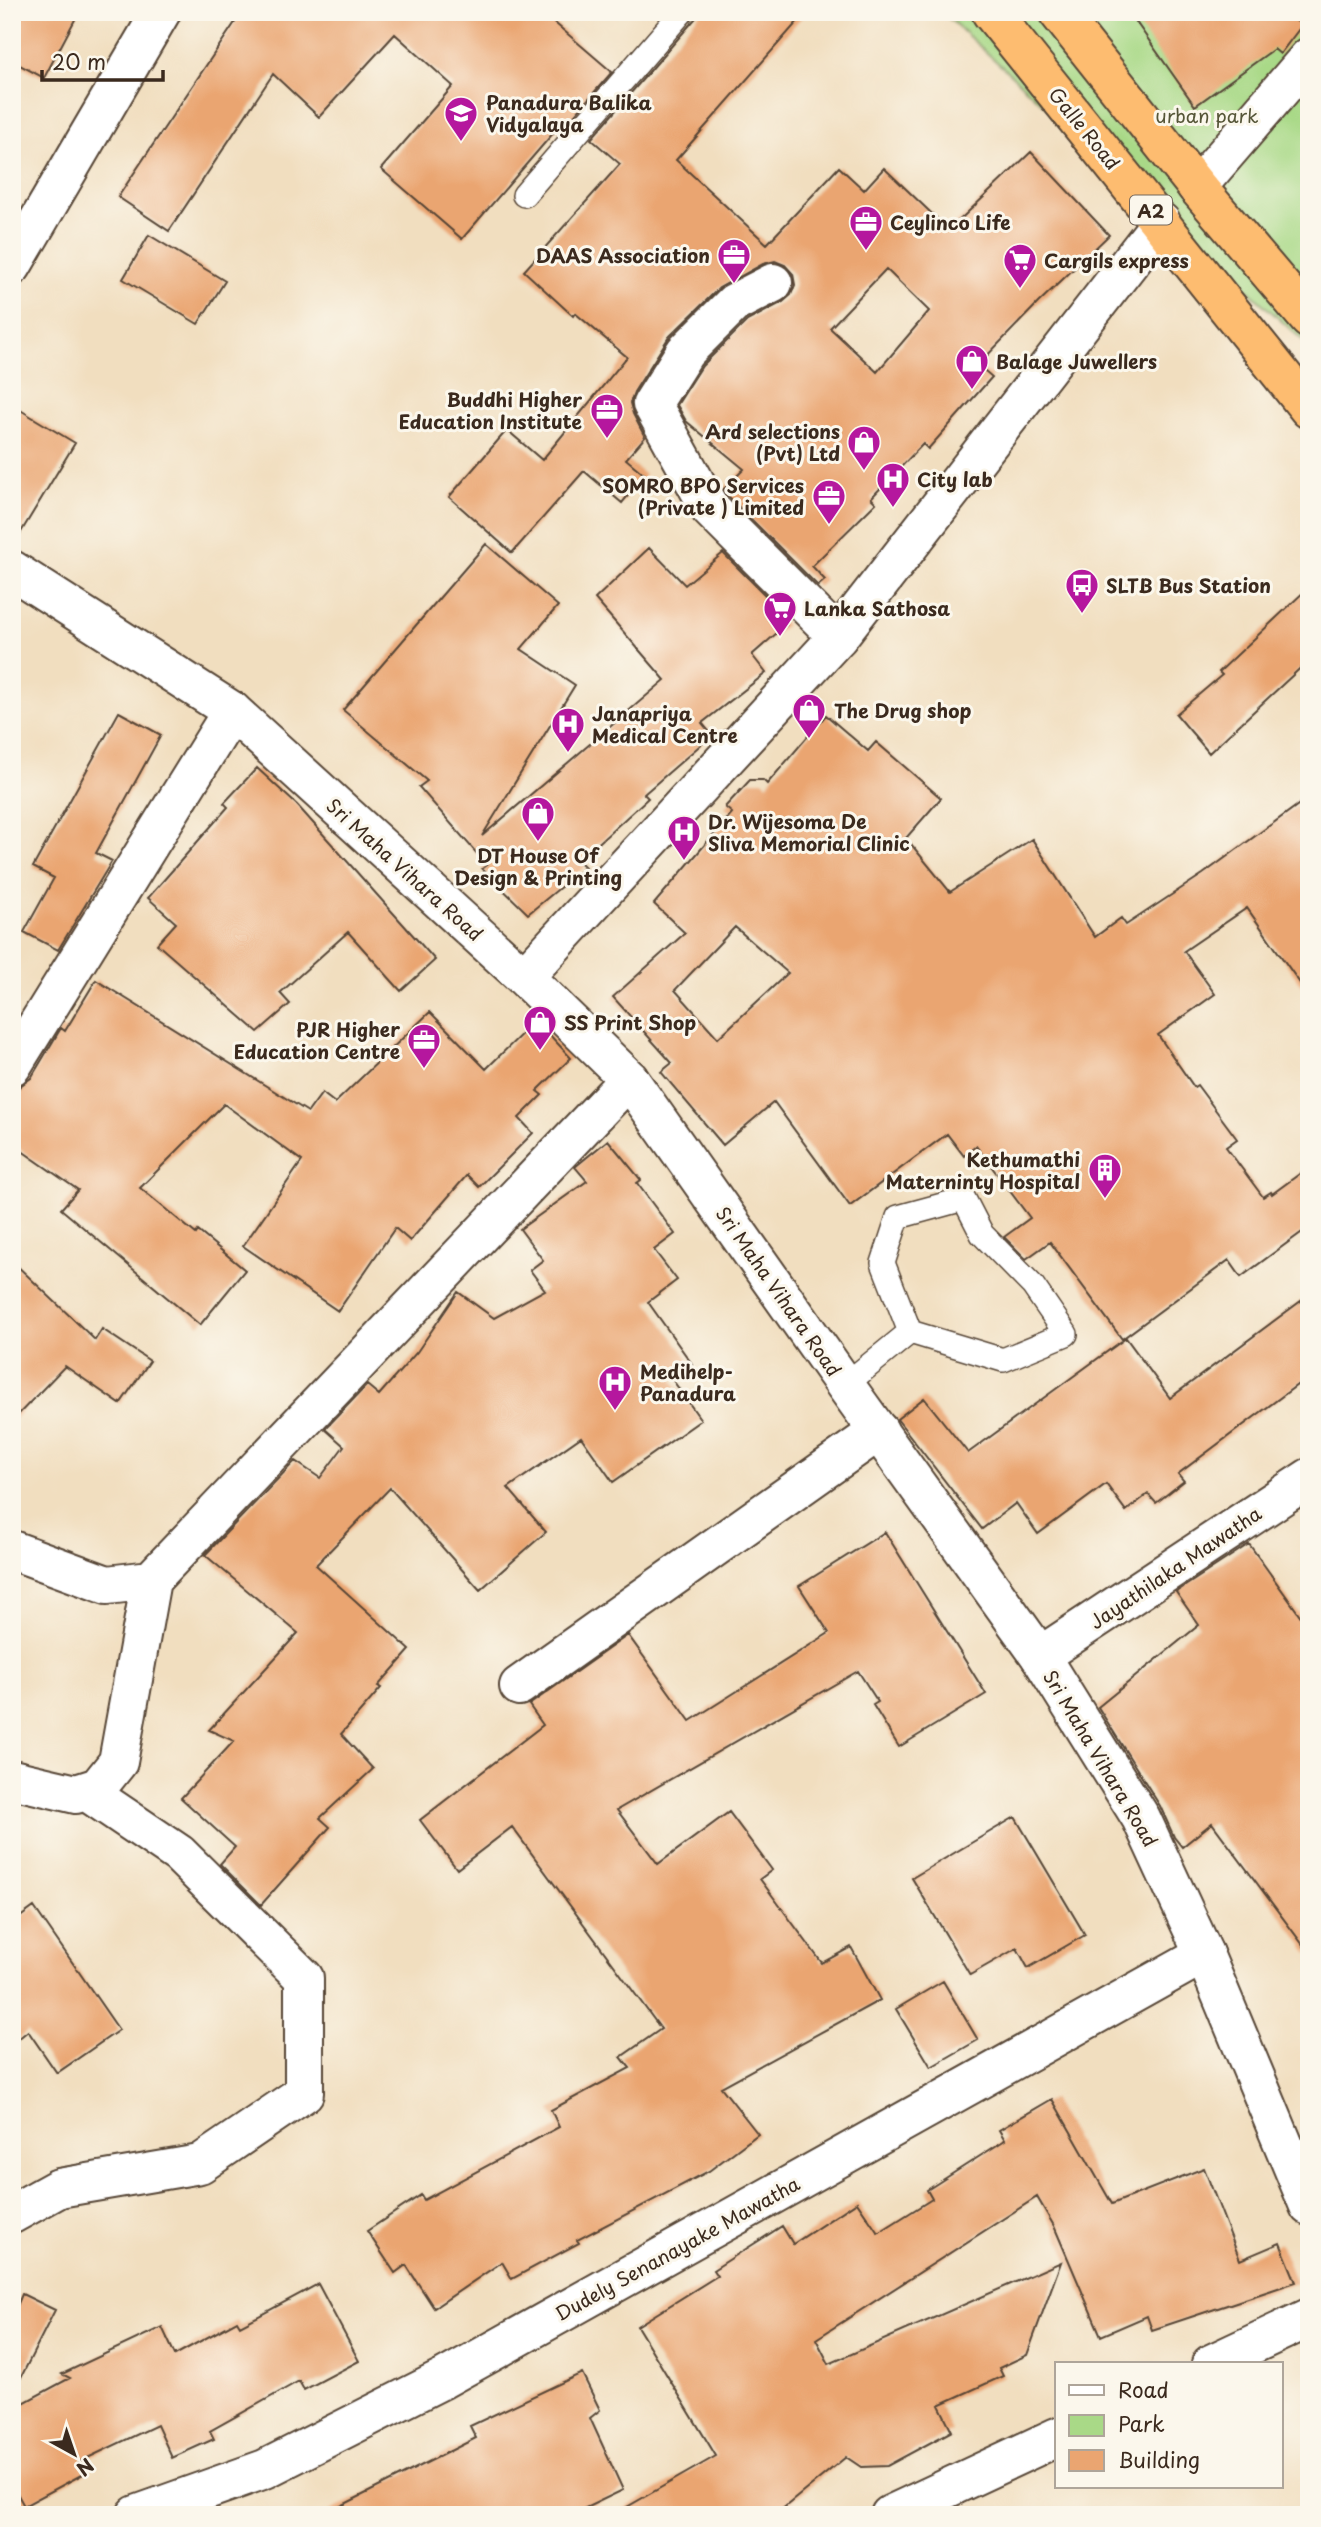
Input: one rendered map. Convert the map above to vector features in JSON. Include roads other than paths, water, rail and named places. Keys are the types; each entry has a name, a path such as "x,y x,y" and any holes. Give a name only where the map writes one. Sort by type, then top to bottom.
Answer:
{"highway":[{"name":"Galle Road","path":"991,12 1161,222 1266,359 1309,409"},
{"name":"A2","path":"1058,12 1197,187 1309,318"},
{"path":"1161,222 1197,187"}],"street":[{"path":"12,266 161,12"},
{"path":"1197,187 1309,57"},
{"path":"524,977 838,637 1161,222"},
{"path":"773,284 734,303 685,352 653,404 710,509 838,637"},
{"name":"Sri Maha Vihara Road","path":"12,570 232,711 524,977 629,1079 1040,1656 1141,1818 1205,1954 1309,2206"},
{"path":"12,1066 232,711"},
{"path":"12,1779 76,1794 98,1787 118,1762 152,1580 629,1079"},
{"path":"519,1686 878,1431"},
{"name":"Jayathilaka Mawatha","path":"1040,1656 1309,1478"},
{"path":"12,1550 107,1585 152,1580"},
{"path":"12,2214 59,2188 200,2164 304,2093 304,1978 179,1854 86,1791"},
{"name":"Dudely Senanayake Mawatha","path":"136,2515 265,2469 443,2379 1205,1954"},
{"path":"1215,2362 1309,2318"},
{"path":"890,2515 1055,2438"}],"lane":[{"path":"524,195 682,12"},
{"path":"964,1199 982,1234 1033,1286 1066,1334 1003,1360 910,1332 883,1263 898,1217 964,1199"},
{"path":"845,1385 910,1332"}],"place":[{"name":"Panadura Balika Vidyalaya","path":"461,143"},
{"name":"Ceylinco Life","path":"866,252"},
{"name":"DAAS Association","path":"734,285"},
{"name":"Cargils express","path":"1020,290"},
{"name":"Balage Juwellers","path":"972,391"},
{"name":"Buddhi Higher Education Institute","path":"607,440"},
{"name":"Ard selections (Pvt) Ltd","path":"864,472"},
{"name":"City lab","path":"893,509"},
{"name":"SOMRO BPO Services (Private ) Limited","path":"829,526"},
{"name":"SLTB Bus Station","path":"1082,615"},
{"name":"Lanka Sathosa","path":"780,638"},
{"name":"The Drug shop","path":"809,740"},
{"name":"Janapriya Medical Centre","path":"568,754"},
{"name":"DT House Of Design & Printing","path":"538,843"},
{"name":"Dr. Wijesoma De Sliva Memorial Clinic","path":"684,862"},
{"name":"SS Print Shop","path":"540,1052"},
{"name":"PJR Higher Education Centre","path":"424,1070"},
{"name":"Kethumathi Materninty Hospital","path":"1105,1200"},
{"name":"Medihelp- Panadura","path":"615,1412"}],"park label":[{"name":"urban park","path":"1207,115"}]}
